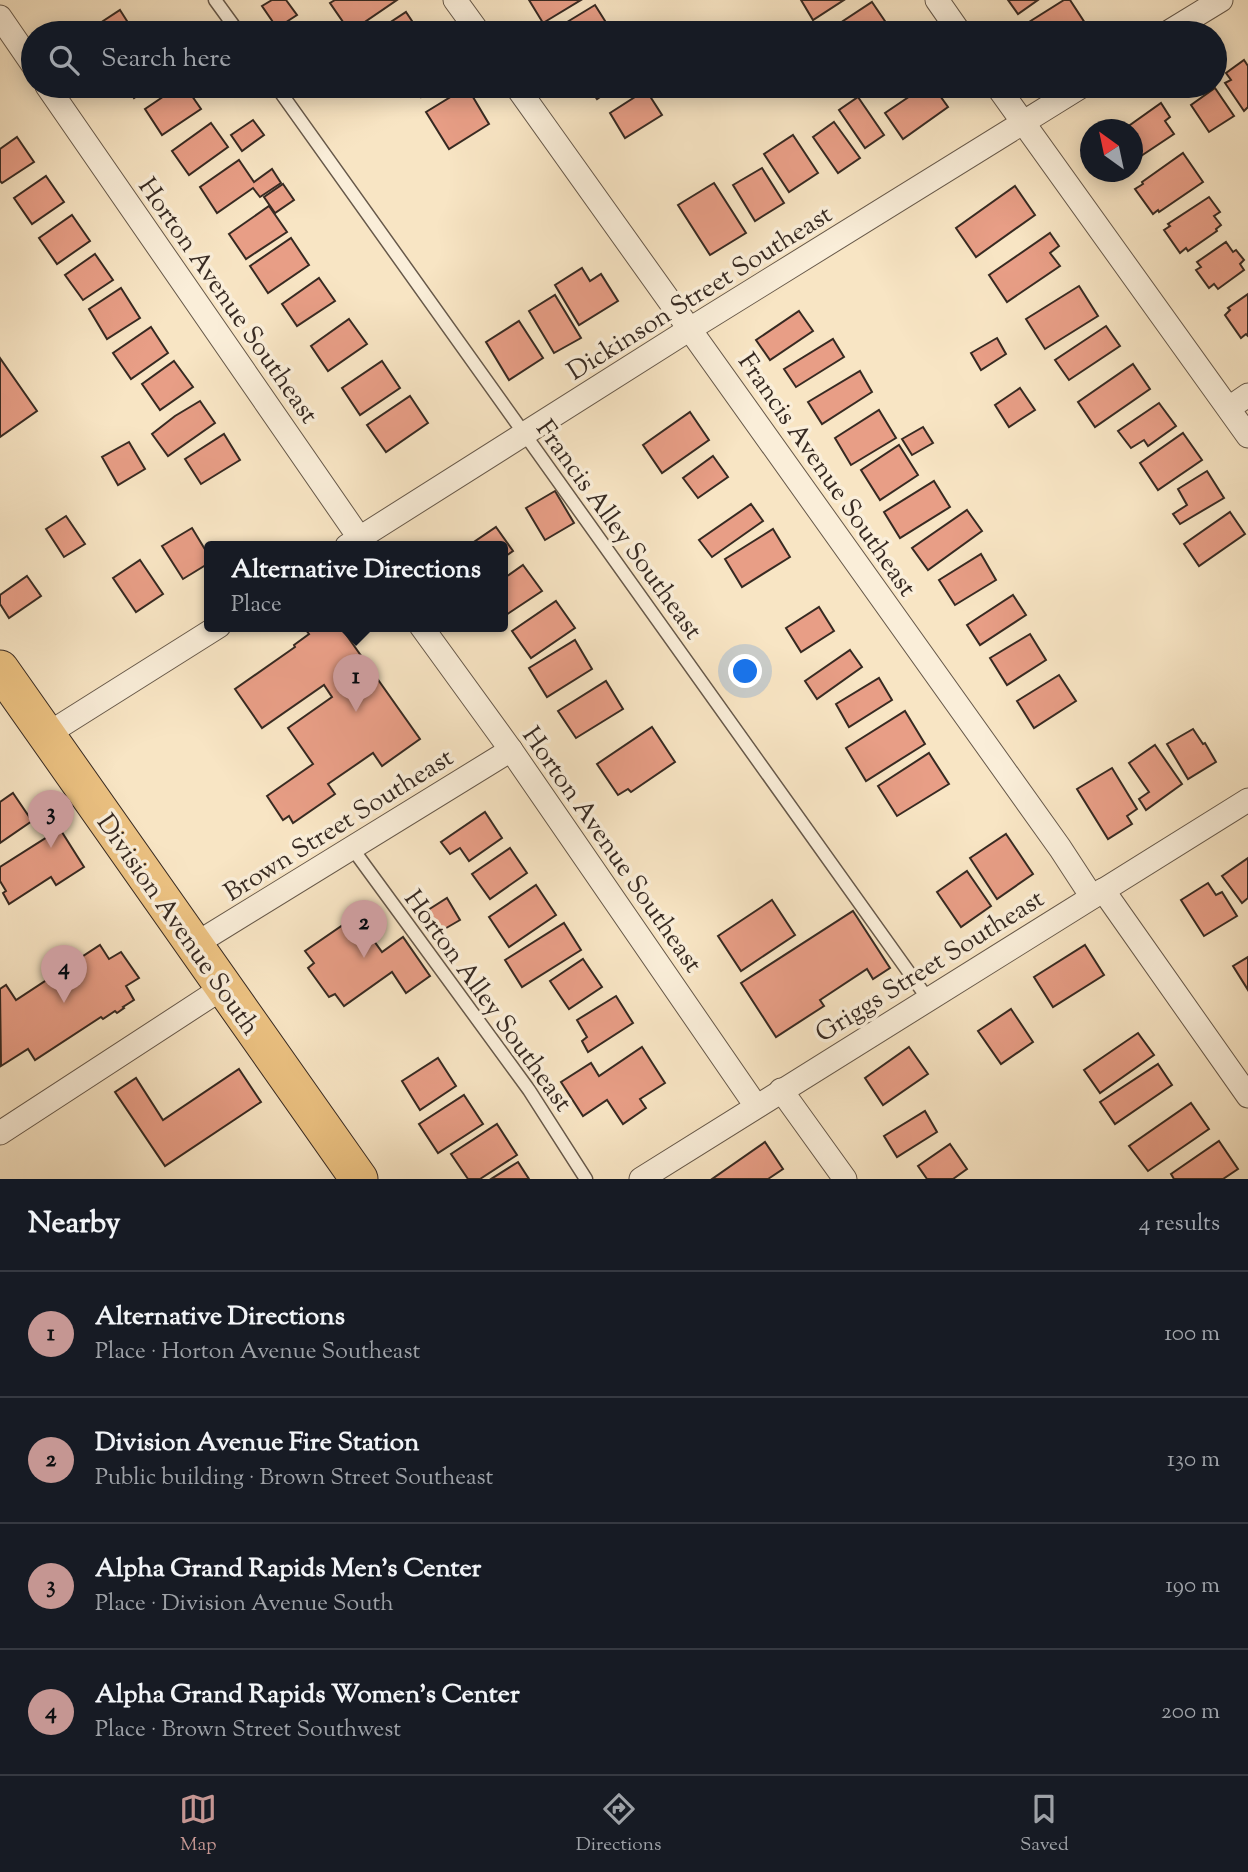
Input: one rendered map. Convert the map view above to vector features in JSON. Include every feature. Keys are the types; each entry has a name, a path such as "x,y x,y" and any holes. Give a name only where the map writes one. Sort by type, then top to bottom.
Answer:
{"main road":[{"name":"Division Avenue South","path":"3,678 359,1179"}],"street":[{"path":"455,0 470,21"},
{"path":"937,0 952,21"},
{"path":"1187,21 1221,0"},
{"path":"0,17 21,48"},
{"name":"Horton Avenue Southeast","path":"55,98 357,541"},
{"name":"Francis Avenue Southeast","path":"525,98 1052,837 1098,893 1248,1096"},
{"path":"1007,98 1238,401 1248,436"},
{"name":"Dickinson Street Southeast","path":"361,541 690,329 1063,98"},
{"path":"46,735 209,632"},
{"name":"Horton Avenue Southeast","path":"425,632 511,750 756,1106"},
{"name":"Brown Street Southeast","path":"194,945 511,750"},
{"name":"Griggs Street Southeast","path":"641,1179 1248,800"},
{"path":"0,1133 224,987"},
{"path":"781,1090 845,1179"}],"lane":[{"path":"215,0 230,21"},
{"name":"Francis Alley Southeast","path":"285,98 928,999"},
{"name":"Horton Alley Southeast","path":"352,848 529,1090 586,1179"}],"building":[{"path":"272,0 286,0 297,15 288,21 272,21 262,6"},
{"path":"335,0 397,0 366,21 342,21 330,3"},
{"path":"529,0 581,0 546,21 542,21"},
{"path":"801,0 844,0 813,20"},
{"path":"1008,0 1038,0 1018,14"},
{"path":"1064,0 1070,0 1084,21 1031,21"},
{"path":"872,2 885,21 843,21"},
{"path":"595,5 605,21 569,21"},
{"path":"120,10 127,21 103,21"},
{"path":"406,12 412,21 392,21"},
{"path":"1244,60 1248,66 1248,107 1244,111 1227,86 1227,82 1231,80 1227,72"},
{"path":"161,98 193,98 201,109 162,135 145,109"},
{"path":"449,98 474,98 489,124 449,149 426,112"},
{"path":"633,98 651,98 662,115 625,138 610,113"},
{"path":"859,98 884,135 865,148 839,110"},
{"path":"907,98 942,98 948,107 903,139 885,113"},
{"path":"1201,98 1222,98 1234,116 1209,132 1191,105"},
{"path":"1161,103 1170,117 1165,121 1174,134 1143,155 1143,119 1138,119"},
{"path":"253,120 264,135 242,151 231,135"},
{"path":"834,122 860,158 838,173 813,137"},
{"path":"211,123 228,147 189,175 172,151"},
{"path":"793,135 818,173 789,192 764,154"},
{"path":"17,137 34,162 2,183 0,149"},
{"path":"1183,153 1203,182 1153,214 1135,189"},
{"path":"239,160 254,182 272,169 281,183 260,197 253,188 217,213 200,187"},
{"path":"762,168 784,203 755,221 733,185"},
{"path":"46,176 64,202 32,224 14,198"},
{"path":"714,183 746,233 710,255 678,205"},
{"path":"283,184 294,200 275,213 264,197"},
{"path":"1015,186 1035,215 976,257 956,228"},
{"path":"1209,197 1220,212 1214,216 1221,225 1217,231 1188,251 1186,248 1180,253 1164,230 1170,226 1168,224"},
{"path":"269,206 287,232 246,259 229,234"},
{"path":"72,215 90,241 57,264 39,238"},
{"path":"1050,233 1059,246 1050,253 1060,266 1007,302 989,275"},
{"path":"291,238 309,265 268,293 250,266"},
{"path":"1226,242 1233,252 1236,250 1244,260 1240,264 1244,270 1218,289 1214,284 1209,288 1196,270 1201,267 1197,262"},
{"path":"95,254 113,280 83,300 65,275"},
{"path":"582,268 590,281 601,274 618,301 579,325 555,285"},
{"path":"319,278 335,301 297,326 282,304"},
{"path":"1079,286 1098,316 1045,349 1026,319"},
{"path":"121,288 140,318 107,339 89,309"},
{"path":"1248,294 1248,336 1246,334 1241,338 1225,315 1230,310 1228,308"},
{"path":"555,295 581,338 554,353 529,311"},
{"path":"799,311 813,331 770,360 756,340"},
{"path":"349,319 367,344 328,371 311,346"},
{"path":"519,321 543,358 509,380 486,342"},
{"path":"1106,326 1120,346 1069,380 1055,360"},
{"path":"151,327 168,353 131,379 113,353"},
{"path":"997,338 1006,354 981,370 971,353"},
{"path":"833,339 844,357 796,387 784,369"},
{"path":"0,358 37,411 0,437"},
{"path":"174,361 193,387 160,410 142,384"},
{"path":"382,361 400,388 360,415 342,388"},
{"path":"1133,364 1150,389 1095,427 1078,402"},
{"path":"860,371 872,392 822,424 808,402"},
{"path":"1020,388 1035,410 1009,427 995,405"},
{"path":"410,396 428,423 386,452 367,425"},
{"path":"200,401 215,423 168,456 152,434"},
{"path":"1159,403 1176,426 1148,446 1144,440 1131,448 1118,431"},
{"path":"879,410 896,438 851,465 835,438"},
{"path":"690,412 709,440 662,473 643,445"},
{"path":"923,427 933,443 912,455 902,439"},
{"path":"1183,433 1202,460 1158,490 1140,463"},
{"path":"224,434 240,460 201,484 185,459"},
{"path":"129,442 145,469 118,485 102,457"},
{"path":"899,445 918,475 880,500 861,470"},
{"path":"713,456 728,477 698,498 683,478"},
{"path":"1207,471 1224,498 1180,524 1173,514 1187,505 1178,489"},
{"path":"934,481 950,507 900,538 884,512"},
{"path":"555,491 574,523 545,540 526,508"},
{"path":"751,504 763,521 712,557 699,540"},
{"path":"967,510 982,531 928,570 912,548"},
{"path":"1230,512 1245,534 1199,566 1184,544"},
{"path":"66,516 85,544 64,557 46,529"},
{"path":"496,527 506,541 475,541"},
{"path":"192,528 204,548 204,566 183,579 162,546"},
{"path":"773,529 790,557 742,587 725,559"},
{"path":"981,554 996,580 955,605 939,580"},
{"path":"140,560 163,594 136,612 113,578"},
{"path":"523,565 542,591 508,614 508,576"},
{"path":"27,576 41,596 9,618 0,604 0,595"},
{"path":"1013,595 1026,615 980,645 967,625"},
{"path":"556,601 575,628 531,658 512,631"},
{"path":"819,607 834,631 801,652 786,628"},
{"path":"307,632 344,632 420,739 382,766 373,753 328,784 335,794 293,823 289,816 283,820 267,796 313,764 288,728 332,697 324,685 262,728 235,689 309,634"},
{"path":"1030,634 1046,660 1007,685 990,658"},
{"path":"575,640 592,669 547,697 529,668"},
{"path":"850,650 862,667 817,699 805,681"},
{"path":"1059,675 1076,701 1034,728 1017,701"},
{"path":"879,678 892,700 849,727 836,704"},
{"path":"606,681 623,709 576,738 558,711"},
{"path":"905,711 925,744 866,781 846,748"},
{"path":"652,727 675,762 631,792 628,789 618,795 597,764"},
{"path":"1193,729 1216,762 1188,779 1167,744"},
{"path":"1155,745 1182,784 1146,810 1139,799 1149,792 1129,763"},
{"path":"929,753 949,784 897,816 878,786"},
{"path":"1112,768 1137,809 1127,816 1132,824 1108,839 1077,789"},
{"path":"13,793 32,821 0,843 0,802"},
{"path":"485,812 502,838 469,861 460,848 450,854 441,842"},
{"path":"60,829 84,867 56,885 51,877 9,904 0,881 0,867"},
{"path":"1006,834 1033,874 997,899 970,858"},
{"path":"510,848 527,873 490,899 472,874"},
{"path":"1248,858 1248,898 1242,903 1222,876"},
{"path":"967,871 991,906 961,927 937,892"},
{"path":"1208,883 1216,895 1222,892 1237,916 1204,936 1181,900"},
{"path":"536,885 556,915 509,947 489,917"},
{"path":"447,898 460,920 441,931 428,910"},
{"path":"772,900 795,935 741,971 718,936"},
{"path":"853,911 890,968 873,979 867,969 820,1000 824,1006 776,1037 741,983"},
{"path":"356,916 382,952 403,937 430,976 406,993 392,972 344,1006 335,994 329,997 308,968 314,963 305,951"},
{"path":"564,923 581,950 522,987 505,960"},
{"path":"100,945 109,959 121,952 139,978 126,986 134,1000 117,1013 115,1011 103,1019 101,1017 35,1060 28,1049 1,1066 0,989 6,985 16,1000"},
{"path":"1085,945 1104,975 1053,1007 1034,977"},
{"path":"1248,957 1248,990 1233,966"},
{"path":"583,959 602,987 569,1009 550,981"},
{"path":"616,996 633,1023 588,1052 582,1041 587,1037 577,1020"},
{"path":"1011,1009 1033,1042 1001,1064 978,1031"},
{"path":"1138,1033 1154,1055 1100,1093 1084,1070"},
{"path":"642,1047 665,1083 640,1099 646,1108 623,1124 607,1100 583,1116 561,1082 591,1063 599,1076"},
{"path":"909,1047 928,1074 883,1105 865,1078"},
{"path":"438,1058 456,1086 420,1110 402,1081"},
{"path":"1158,1064 1172,1085 1115,1124 1100,1102"},
{"path":"239,1069 261,1102 165,1166 115,1092 136,1078 163,1120"},
{"path":"464,1095 483,1124 438,1153 419,1124"},
{"path":"1191,1103 1209,1129 1148,1171 1129,1146"},
{"path":"925,1111 937,1132 897,1157 884,1136"},
{"path":"497,1124 517,1155 480,1179 468,1179 451,1154"},
{"path":"1219,1141 1238,1169 1223,1179 1174,1179 1171,1174"},
{"path":"765,1142 783,1169 768,1179 712,1179"},
{"path":"950,1144 967,1169 953,1179 927,1179 918,1166"},
{"path":"518,1162 529,1179 491,1179"}],"place":[{"name":"Alternative Directions","path":"356,712"},
{"name":"Alpha Grand Rapids Men's Center","path":"51,848"},
{"name":"Division Avenue Fire Station","path":"364,958"},
{"name":"Alpha Grand Rapids Women's Center","path":"64,1003"}]}
